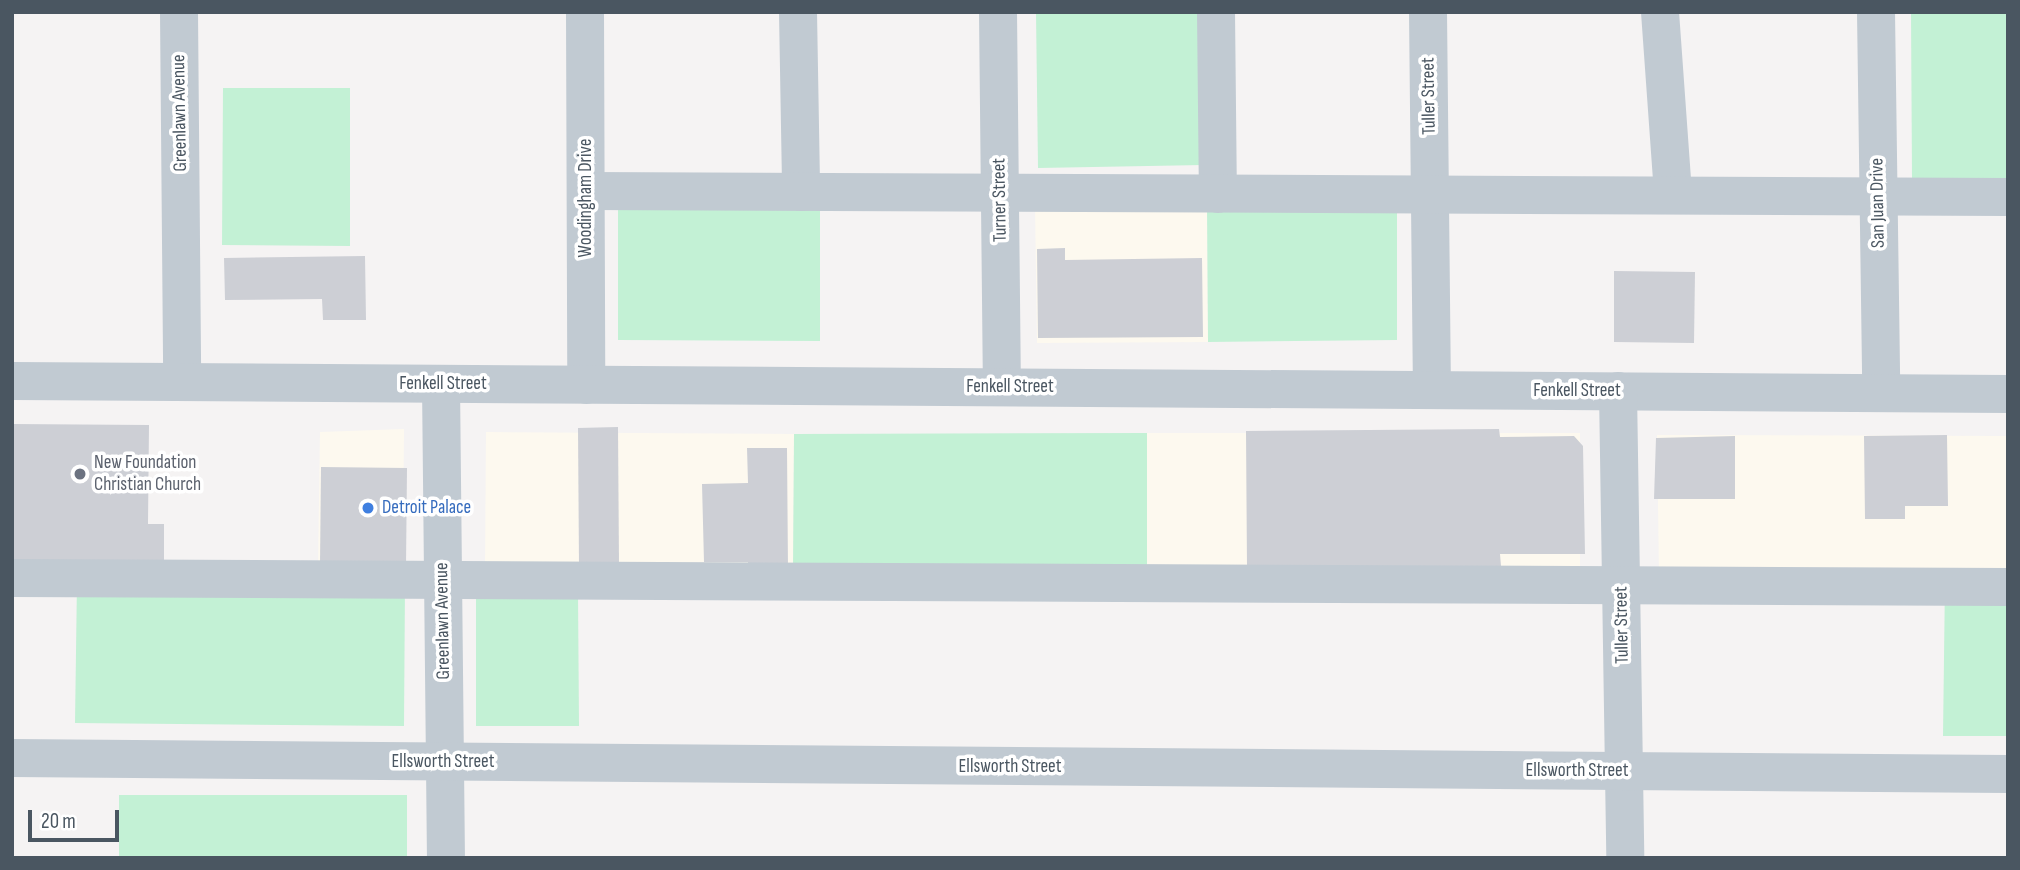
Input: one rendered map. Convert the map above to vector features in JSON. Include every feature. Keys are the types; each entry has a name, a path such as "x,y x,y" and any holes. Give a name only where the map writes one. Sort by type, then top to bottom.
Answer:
{"street":[{"name":"Greenlawn Avenue","path":"178,12 182,382"},
{"name":"Woodingham Drive","path":"585,12 586,385"},
{"path":"798,12 801,192"},
{"name":"Turner Street","path":"998,12 1002,387"},
{"path":"1216,12 1218,194"},
{"name":"Tuller Street","path":"1428,12 1432,390"},
{"path":"1660,12 1673,195"},
{"name":"San Juan Drive","path":"1876,12 1881,393"},
{"path":"587,191 2008,197"},
{"name":"Fenkell Street","path":"12,381 2008,394"},
{"name":"Greenlawn Avenue","path":"441,384 446,858"},
{"name":"Tuller Street","path":"1618,391 1625,858"},
{"path":"12,578 2008,587"},
{"name":"Ellsworth Street","path":"12,758 2008,774"}],"shaded area":[{"path":"1207,204 1208,342 1037,343 1035,206"},
{"path":"404,429 403,569 318,569 320,432"},
{"path":"486,432 794,434 793,570 485,569"},
{"path":"1147,433 1580,433 1580,572 1147,572"},
{"path":"1657,435 2008,436 2008,571 1659,573"}],"green space":[{"path":"1036,12 1201,12 1203,165 1038,168"},
{"path":"1911,12 2008,12 2008,179 1912,180"},
{"path":"223,88 350,88 350,246 222,245"},
{"path":"618,201 820,201 820,341 618,340"},
{"path":"1207,204 1397,204 1397,340 1208,342"},
{"path":"1147,433 1147,572 793,570 794,434"},
{"path":"1945,580 2008,580 2008,736 1943,736"},
{"path":"77,581 405,584 404,726 75,723"},
{"path":"476,592 578,592 579,726 476,726"},
{"path":"119,795 407,795 407,858 119,858"}],"building":[{"path":"1065,248 1065,260 1202,258 1203,337 1038,338 1037,249"},
{"path":"365,256 366,320 323,320 322,299 225,300 224,258"},
{"path":"1614,271 1695,272 1694,343 1614,342"},
{"name":"New Foundation Christian Church","path":"12,424 149,425 148,524 164,524 164,566 12,565"},
{"path":"618,427 619,565 579,566 578,428"},
{"path":"1499,429 1500,437 1574,436 1583,446 1585,554 1500,554 1501,566 1247,568 1246,431"},
{"path":"1947,435 1948,506 1905,506 1905,519 1865,519 1864,436"},
{"path":"1735,436 1735,499 1654,499 1656,438"},
{"path":"747,448 787,448 788,569 748,570 748,562 704,562 702,484 748,483"},
{"path":"321,467 407,468 406,566 320,566"}],"place":[{"name":"New Foundation Christian Church","path":"80,474"},
{"name":"Detroit Palace","path":"368,508"}]}
